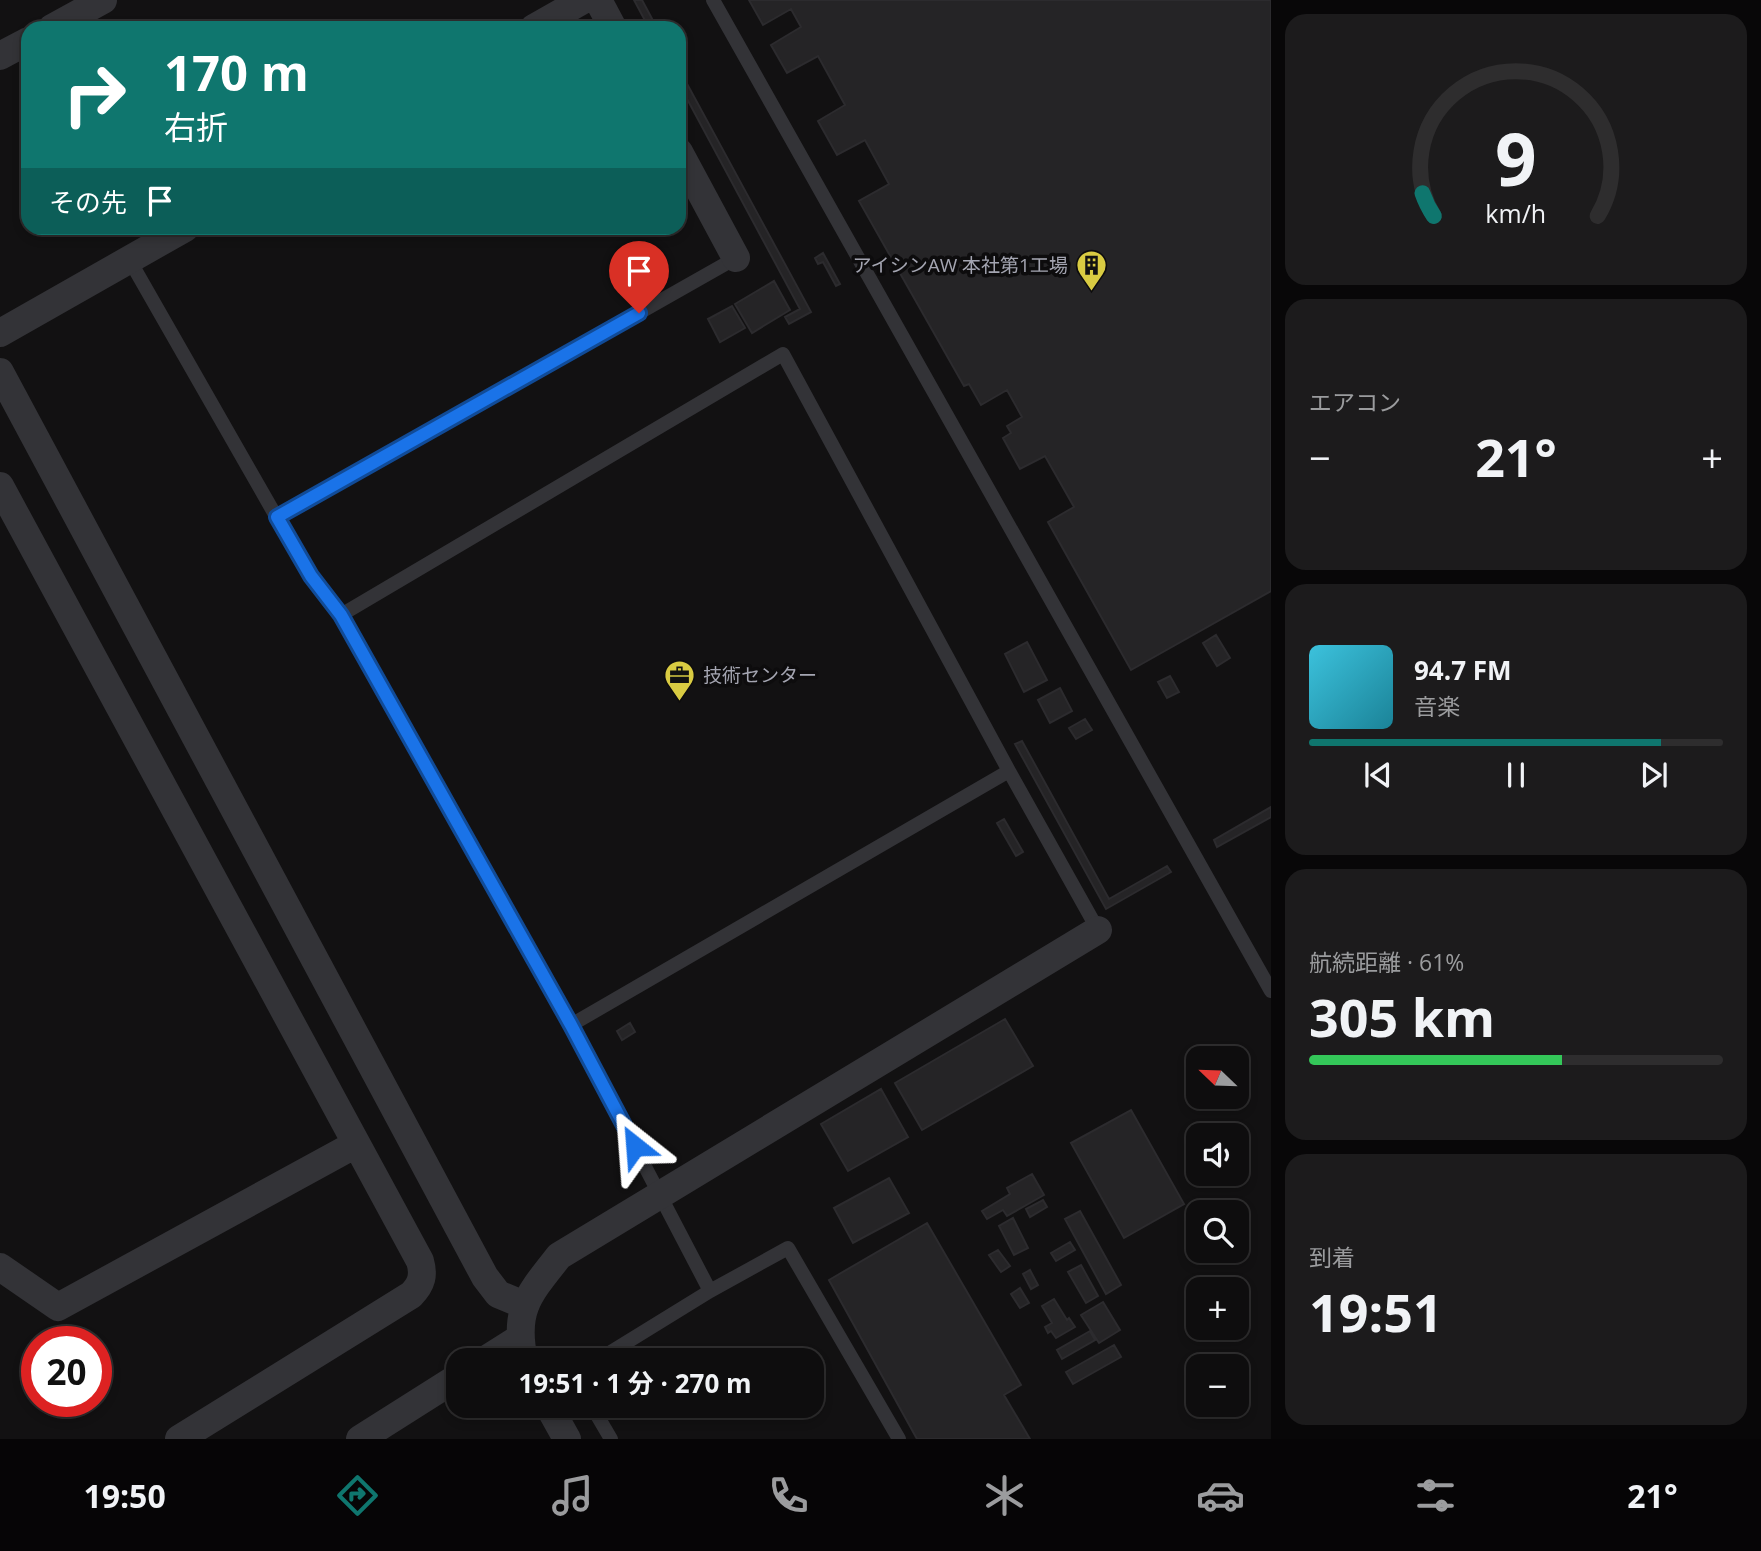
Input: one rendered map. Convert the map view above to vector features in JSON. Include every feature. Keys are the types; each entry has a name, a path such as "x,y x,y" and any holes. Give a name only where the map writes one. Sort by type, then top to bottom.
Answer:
{"street":[{"path":"64,21 103,0"},
{"path":"546,21 583,0"},
{"path":"598,0 609,21"},
{"path":"0,56 21,45"},
{"path":"686,165 736,258"},
{"path":"0,333 172,235"},
{"path":"0,372 485,1278 498,1294 524,1305"},
{"path":"0,486 420,1261 422,1279 411,1295 179,1439"},
{"path":"522,1348 519,1329 524,1305 559,1256 1098,930"},
{"path":"0,1267 58,1307 356,1144"},
{"path":"360,1439 446,1385"},
{"path":"555,1418 567,1439"}],"lane":[{"path":"713,0 1271,991"},
{"path":"277,517 736,258"},
{"path":"129,259 311,576 341,615 571,1025 710,1291"},
{"path":"341,615 783,354 1098,930"},
{"path":"571,1025 1009,771"},
{"path":"617,1348 710,1291 788,1248 898,1439"},
{"path":"599,1418 611,1439"}],"building":[{"path":"634,0 642,0 653,21 645,21"},
{"name":"アイシンAW 本社第1工場","path":"749,0 1271,0 1271,591 1131,670 1048,522 1074,507 1045,456 1020,469 1003,438 1011,433 1007,426 1022,417 1007,390 981,405 969,384 964,386 859,201 889,184 865,140 837,155 818,121 845,105 818,56 787,73 771,45 801,27 791,9 763,25"},
{"path":"686,82 811,312 789,324 785,317 800,309 686,97"},
{"path":"823,253 840,284 836,286 823,262 818,264 815,258"},
{"path":"774,281 790,310 752,333 735,304"},
{"path":"732,306 745,328 720,342 708,319"},
{"path":"1216,635 1230,658 1217,666 1203,643"},
{"path":"1027,642 1047,680 1024,692 1005,654"},
{"path":"1170,676 1179,692 1167,698 1158,682"},
{"path":"1060,688 1072,711 1050,723 1038,700"},
{"path":"1085,719 1092,730 1076,739 1069,728"},
{"path":"1022,741 1109,899 1167,866 1171,872 1106,909 1015,744"},
{"path":"1271,807 1271,817 1217,847 1214,840"},
{"path":"1004,819 1023,852 1016,856 997,823"},
{"path":"1005,1019 1033,1066 922,1130 895,1083"},
{"path":"630,1023 635,1032 622,1040 617,1031"},
{"path":"881,1089 908,1137 848,1171 821,1124"},
{"path":"1131,1110 1184,1204 1124,1238 1071,1143"},
{"path":"1032,1174 1044,1195 1007,1216 1003,1210 987,1219 982,1211 1010,1194 1007,1188"},
{"path":"889,1178 909,1213 853,1243 834,1208"},
{"path":"1043,1200 1047,1207 1030,1217 1026,1209"},
{"path":"1080,1211 1121,1285 1106,1294 1065,1219"},
{"path":"1013,1218 1028,1248 1014,1255 999,1226"},
{"path":"927,1223 1021,1385 1004,1395 1030,1439 917,1439 829,1280"},
{"path":"1070,1242 1075,1250 1056,1261 1051,1253"},
{"path":"998,1250 1010,1266 1001,1272 989,1255"},
{"path":"1081,1265 1098,1296 1086,1303 1068,1272"},
{"path":"1030,1270 1038,1285 1031,1289 1023,1274"},
{"path":"1020,1288 1029,1303 1020,1308 1011,1294"},
{"path":"1054,1299 1067,1320 1069,1318 1075,1327 1056,1338 1051,1331 1048,1333 1045,1327 1052,1323 1042,1306"},
{"path":"1103,1302 1120,1330 1099,1343 1081,1315"},
{"path":"1090,1331 1095,1340 1062,1359 1057,1350"},
{"path":"1114,1345 1121,1357 1073,1384 1066,1372"}],"place":[{"name":"アイシンAW 本社第1工場","path":"1091,292"},
{"name":"技術センター","path":"680,702"}],"route":[{"path":"635,1146 571,1025 341,615 311,576 277,517 639,313"}]}
